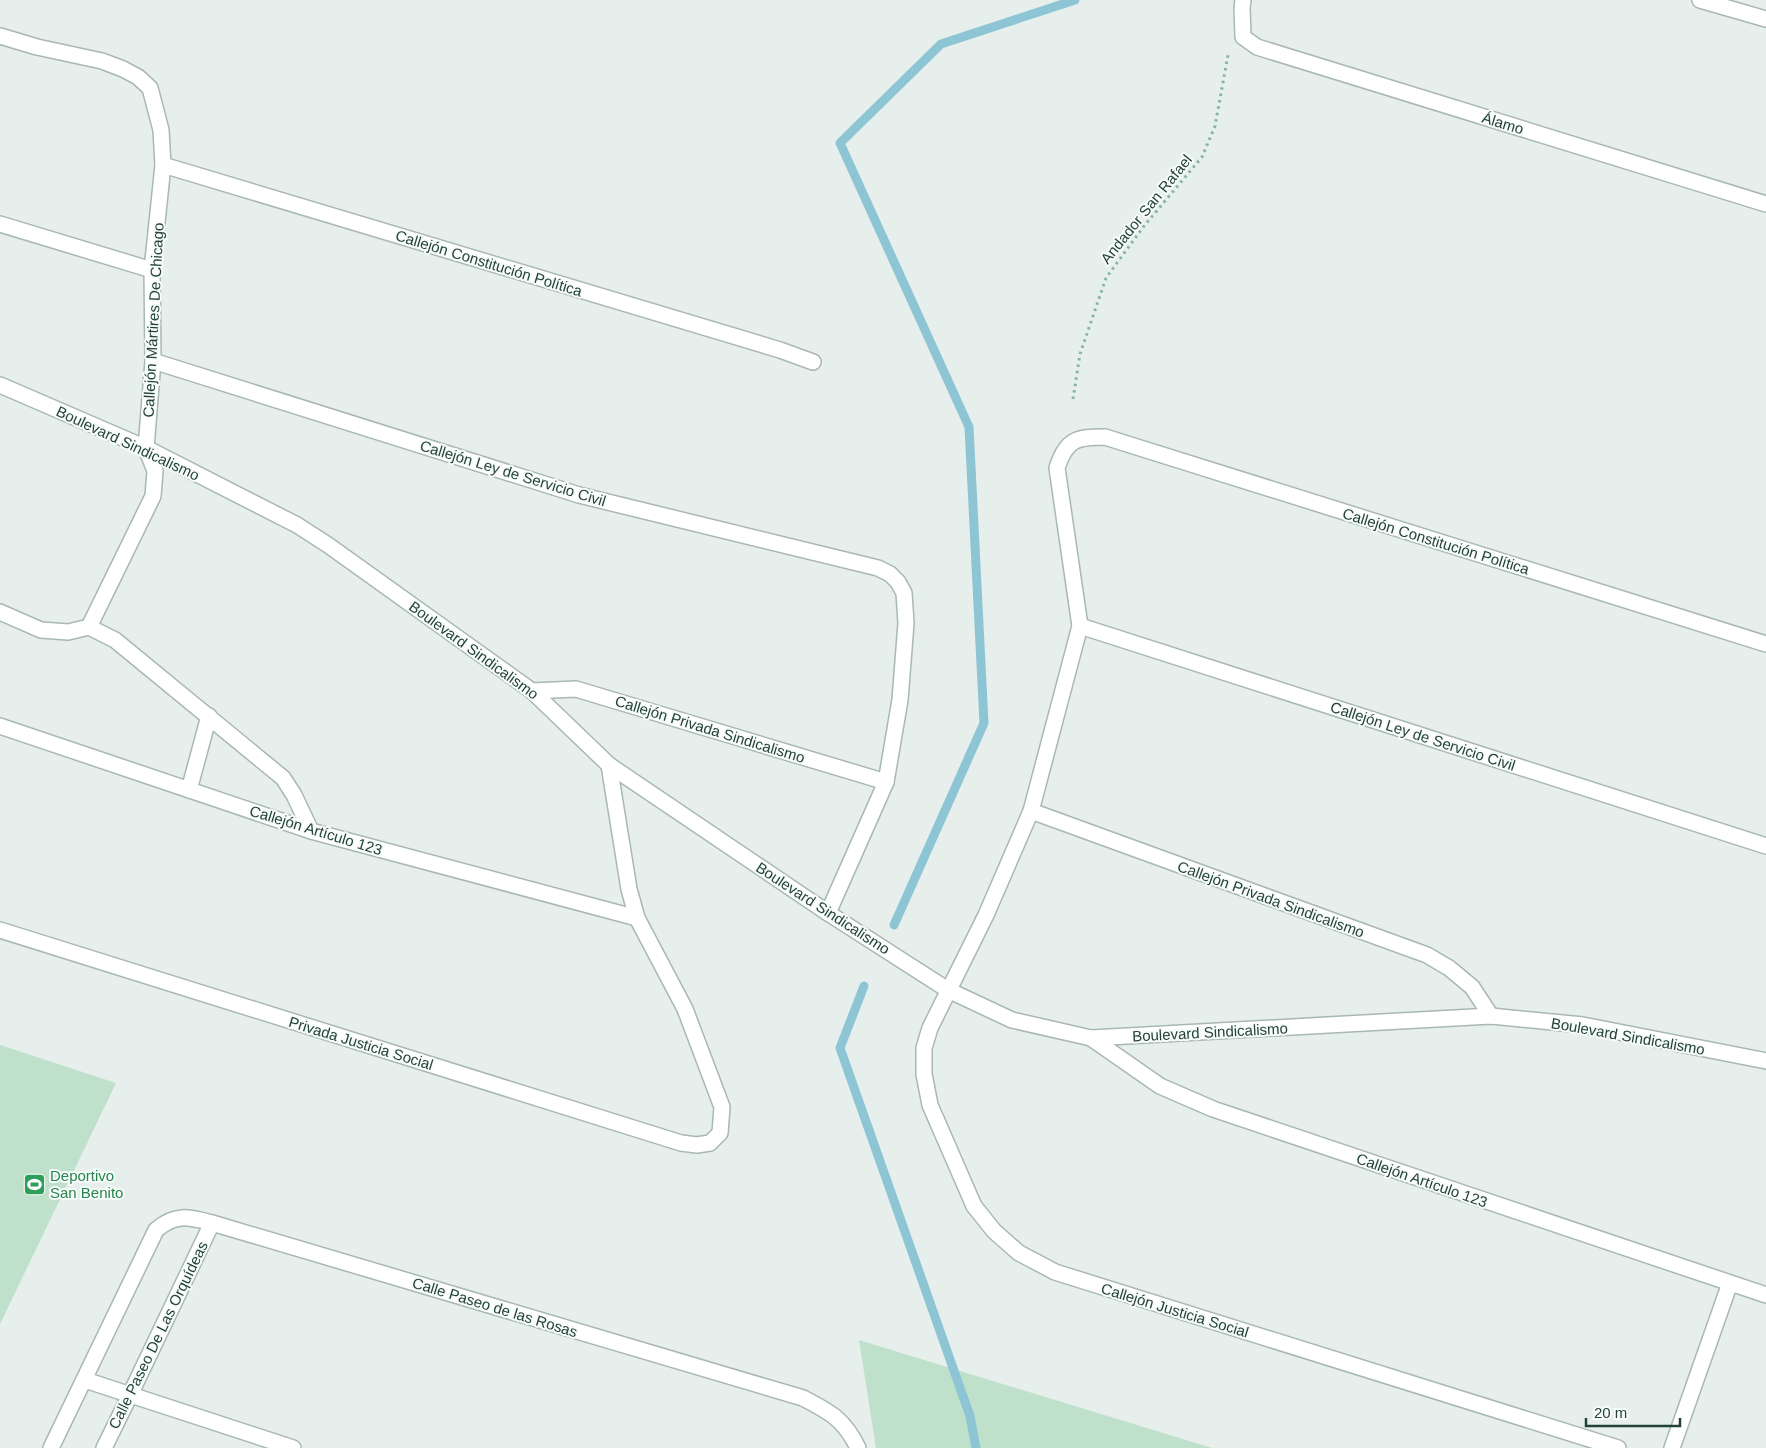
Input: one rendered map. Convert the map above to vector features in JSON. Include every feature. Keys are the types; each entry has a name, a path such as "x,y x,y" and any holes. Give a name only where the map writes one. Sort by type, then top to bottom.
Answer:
{"street":[{"path":"1243,0 1243,37"},
{"path":"1700,0 1766,19"},
{"name":"Callejón Mártires De Chicago","path":"0,36 37,47 102,61 138,77 150,88 161,130 163,165 152,270 153,360 146,448 155,471 153,496 89,627"},
{"name":"Álamo","path":"1243,37 1257,47 1766,204"},
{"name":"Callejón Constitución Política","path":"163,165 780,350 813,362"},
{"path":"0,224 152,270"},
{"name":"Callejón Ley de Servicio Civil","path":"153,360 580,495 878,568 890,574 898,582 904,593 906,608 900,700 886,782"},
{"name":"Boulevard Sindicalismo","path":"0,385 146,448 297,526 328,545 532,691 609,765 828,913 948,990 1012,1020 1091,1038 1491,1016 1583,1025 1766,1061"},
{"name":"Callejón Constitución Política","path":"1080,626 1057,468 1061,455 1069,445 1083,437 1105,437 1766,644"},
{"path":"0,612 42,630 68,632 89,627 115,640 283,778 294,795 311,832"},
{"name":"Callejón Ley de Servicio Civil","path":"1080,626 1766,846"},
{"name":"Callejón Justicia Social","path":"1080,626 1031,812 986,915 930,1028 924,1048 924,1074 930,1105 974,1206 994,1231 1019,1253 1055,1272 1618,1448"},
{"name":"Callejón Privada Sindicalismo","path":"532,691 576,689 886,782"},
{"path":"189,790 209,716"},
{"name":"Callejón Artículo 123","path":"0,726 311,832 637,918"},
{"path":"609,765 629,889 637,918"},
{"path":"828,913 886,782"},
{"name":"Callejón Privada Sindicalismo","path":"1031,812 1427,955 1448,968 1472,987 1491,1016"},
{"name":"Privada Justicia Social","path":"0,930 681,1143 697,1145 710,1143 720,1133 722,1107 685,1009 637,918"},
{"name":"Callejón Artículo 123","path":"1091,1038 1160,1086 1213,1109 1766,1294"},
{"name":"Calle Paseo de las Rosas","path":"85,1380 156,1230 174,1218 194,1218 803,1398 834,1414 858,1448"},
{"name":"Calle Paseo De Las Orquídeas","path":"104,1448 212,1223"},
{"path":"1672,1448 1730,1283"},
{"path":"51,1448 85,1380 293,1448"}],"path":[{"name":"Andador San Rafael","path":"1073,399 1080,354 1106,278 1124,251 1202,157 1215,126 1227,57 1243,37"}],"green space":[{"name":"Deportivo San Benito","path":"0,1045 116,1083 0,1324"},
{"path":"859,1340 1212,1448 876,1448"}],"waterway":[{"path":"894,925 984,723 969,427 840,143 941,44 1075,0"},
{"path":"864,986 840,1048 970,1416 976,1448"}],"place":[{"name":"Deportivo San Benito","path":"34,1184"}]}
